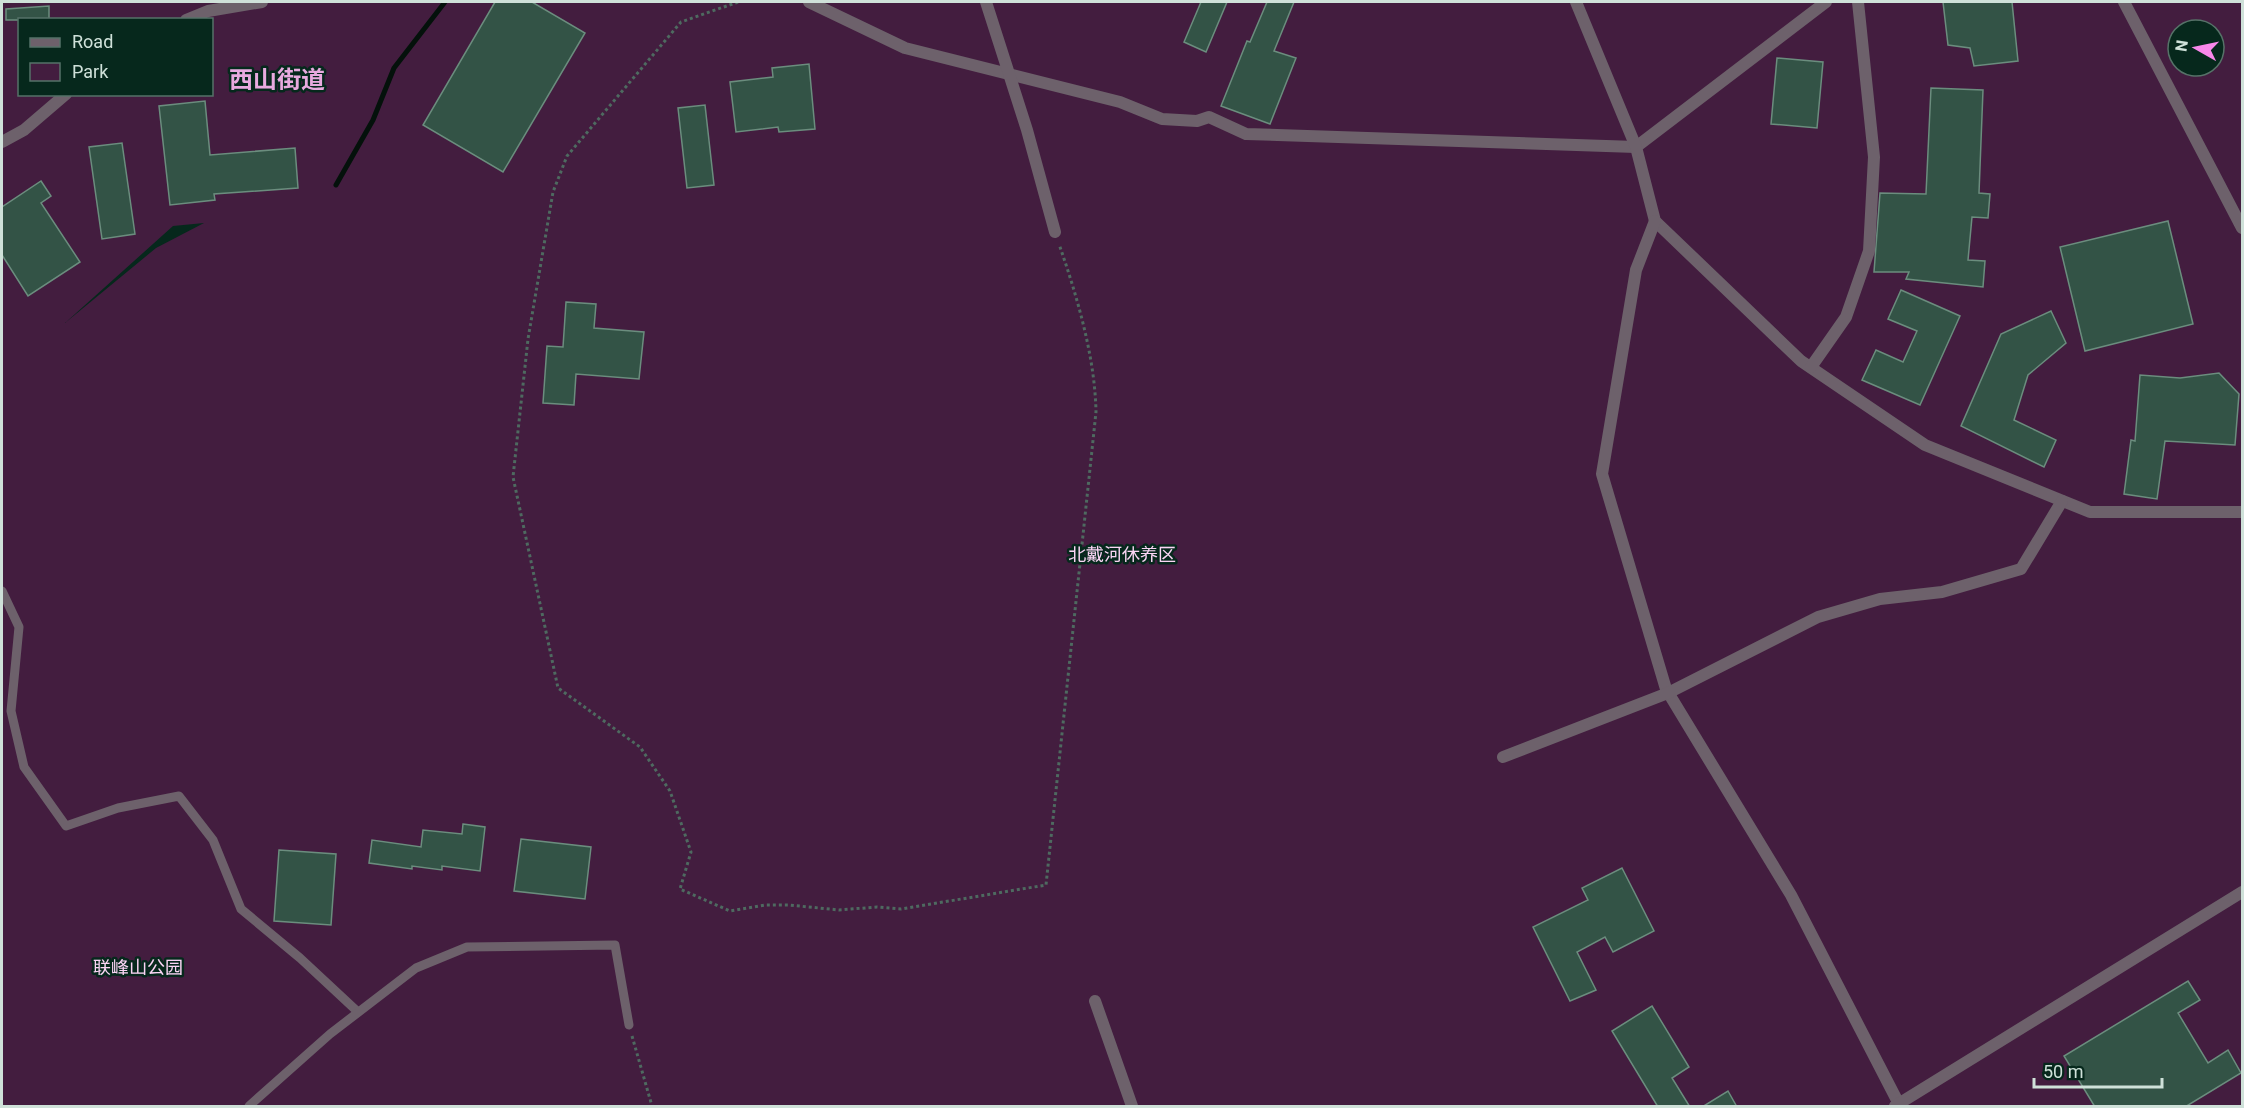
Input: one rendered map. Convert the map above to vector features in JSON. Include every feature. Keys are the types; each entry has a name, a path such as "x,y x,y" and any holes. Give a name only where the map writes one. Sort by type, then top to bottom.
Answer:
{"street":[{"path":"191,18 208,11 262,2"},
{"path":"808,2 905,48 1119,102 1162,119 1197,121 1209,117 1246,134 1636,147 1826,2"},
{"path":"986,2 1027,130 1055,232"},
{"path":"1576,2 1636,147 1655,221 1801,361 1925,445 2090,512 2242,512"},
{"path":"1811,367 1846,317 1869,251 1874,157 1858,2"},
{"path":"2124,2 2242,228"},
{"path":"2,142 24,130 64,96"},
{"path":"1655,221 1636,270 1602,474 1668,693 1791,895 1898,1106 2242,892"},
{"path":"1503,757 1668,693 1818,617 1880,599 1942,592 2021,569 2062,501"},
{"path":"1095,1001 1132,1107"}],"lane":[{"path":"2,591 19,627 11,711 24,767 66,826 118,808 179,796 213,840 242,909 300,958 358,1012"},
{"path":"249,1107 330,1034 416,968 467,946 615,945 629,1025"}],"path":[{"path":"738,2 681,22 567,156 554,192 528,339 513,477 558,688 640,747 670,791 691,852 680,889 730,911 777,905 839,910 878,907 901,909 1046,885 1096,412 1096,385 1077,307 1077,295 1055,232"},
{"path":"629,1025 652,1107"}],"green space":[{"name":"北戴河休养区","path":"2,2 2242,2 2242,1106 2,1106","holes":["204,223 156,248 65,323 173,226"]}],"building":[{"path":"495,2 532,2 585,33 503,172 423,125"},
{"path":"1201,2 1227,2 1206,52 1184,42"},
{"path":"1267,2 1294,2 1274,51 1296,58 1270,124 1221,106 1247,41 1250,42"},
{"path":"1943,2 2012,2 2018,61 1974,66 1970,48 1948,45"},
{"path":"49,6 49,18 6,20 6,9"},
{"path":"1777,58 1823,62 1817,128 1771,124"},
{"path":"809,64 815,129 779,132 778,127 736,132 730,82 773,77 772,68"},
{"path":"1931,88 1983,90 1979,193 1990,194 1988,218 1972,217 1968,260 1985,261 1983,287 1906,279 1909,272 1874,272 1880,193 1926,194"},
{"path":"205,101 210,155 295,148 298,188 214,194 215,200 170,205 159,106"},
{"path":"705,105 714,185 687,188 678,108"},
{"path":"122,143 135,234 102,239 89,147"},
{"path":"41,181 51,196 41,203 80,262 28,296 2,255 2,207"},
{"path":"2168,221 2193,324 2085,351 2060,247"},
{"path":"1901,290 1960,316 1920,405 1862,380 1876,350 1903,362 1917,331 1888,319"},
{"path":"566,302 596,304 594,328 644,332 639,379 576,374 574,405 543,403 547,346 563,347"},
{"path":"2051,311 2066,343 2028,375 2014,420 2056,440 2044,467 1961,426 2001,334"},
{"path":"2219,373 2239,394 2235,445 2165,441 2157,499 2124,494 2131,440 2135,441 2140,375 2180,378"},
{"path":"463,824 485,827 480,871 442,866 442,870 412,866 412,869 369,863 372,840 421,847 423,830 462,834"},
{"path":"521,839 591,847 585,899 514,891"},
{"path":"279,850 336,854 331,925 274,921"},
{"path":"1622,868 1654,931 1613,952 1605,937 1577,952 1596,990 1570,1001 1533,927 1588,900 1582,888"},
{"path":"2188,981 2200,1000 2178,1013 2208,1063 2228,1050 2241,1073 2185,1107 2095,1107 2064,1056"},
{"path":"1652,1006 1689,1067 1672,1078 1690,1107 1658,1107 1612,1031"},
{"path":"1728,1091 1737,1107 1702,1107"}],"waterway":[{"path":"336,185 373,120 394,68 445,2"}],"district":[{"name":"西山街道","path":"277,80"}],"park label":[{"name":"联峰山公园","path":"138,967"}]}
